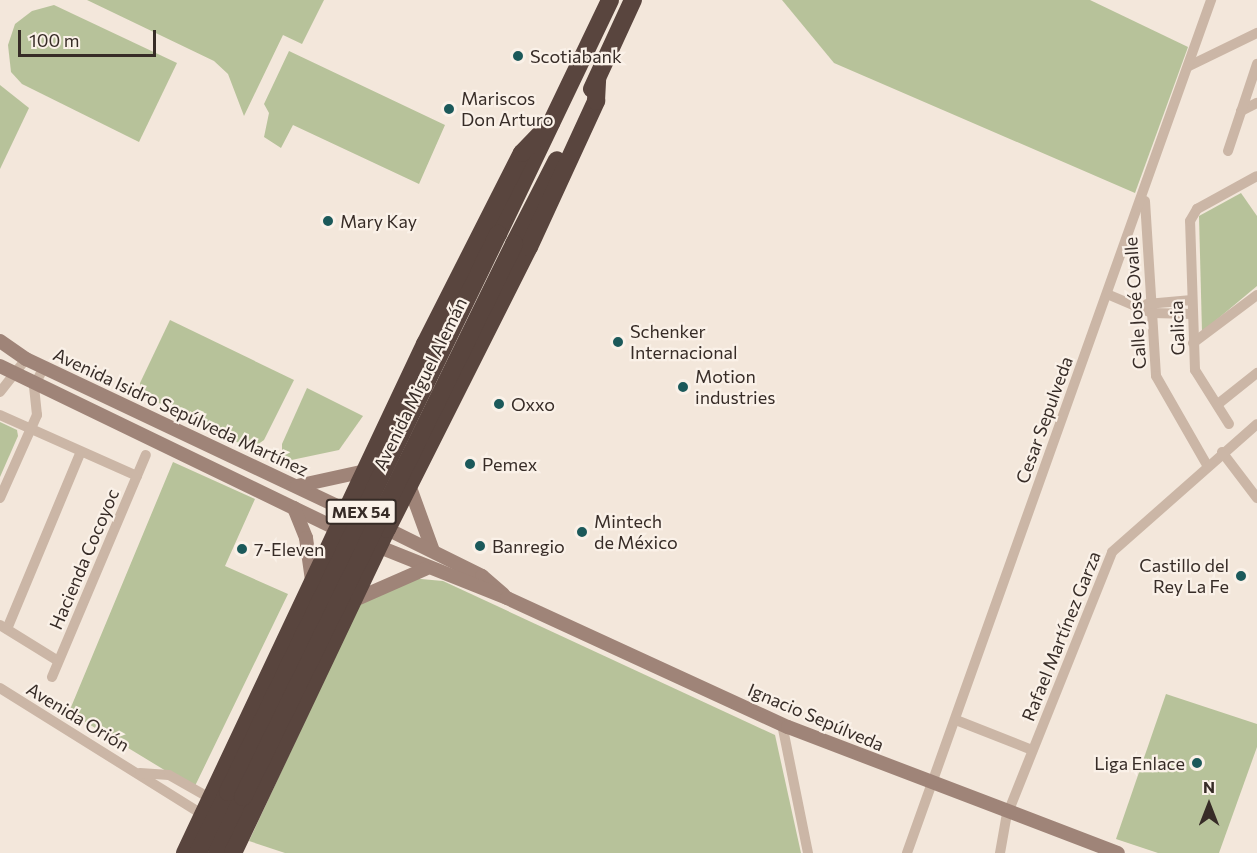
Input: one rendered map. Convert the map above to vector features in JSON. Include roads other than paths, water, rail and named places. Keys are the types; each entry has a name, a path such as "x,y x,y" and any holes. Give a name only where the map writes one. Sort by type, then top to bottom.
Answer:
{"highway":[{"name":"Avenida Miguel Alemán","path":"218,853 236,795 610,0"},
{"name":"Avenida Miguel Alemán","path":"198,853 236,795 597,79 633,0"},
{"path":"233,853 355,594 579,140 596,101 597,79"},
{"path":"185,853 204,805 315,573 348,511 365,471 522,153 551,123"},
{"path":"378,447 385,461 418,468"},
{"path":"315,573 351,571 355,594"}],"main road":[{"name":"Avenida Isidro Sepúlveda Martínez","path":"0,341 26,359 387,529"},
{"path":"0,366 34,386 339,529"},
{"path":"297,486 365,471"},
{"path":"409,485 433,551"},
{"path":"294,508 306,538 315,573"},
{"name":"Ignacio Sepúlveda","path":"339,529 425,569 507,598 782,724 933,786 1118,853"},
{"name":"Ignacio Sepúlveda","path":"387,529 482,576 507,598"},
{"path":"355,594 425,569"}],"street":[{"name":"Cesar Sepulveda","path":"907,853 933,786 1107,294 1145,197 1211,0"},
{"path":"1190,66 1257,33"},
{"path":"1228,151 1257,64"},
{"path":"1241,111 1257,103"},
{"name":"Galicia","path":"1229,424 1195,370 1190,221 1197,209 1257,176"},
{"name":"Calle José Ovalle","path":"1145,197 1155,376 1207,465"},
{"path":"1107,294 1136,309 1192,300"},
{"path":"1194,343 1257,295"},
{"path":"1152,308 1193,314"},
{"path":"0,392 16,377 26,359"},
{"path":"0,498 38,410 34,386 44,367"},
{"path":"1218,404 1257,373"},
{"path":"0,415 80,454 137,476"},
{"name":"Rafael Martínez Garza","path":"1000,853 1007,814 1112,552 1207,465 1257,424"},
{"path":"1222,453 1257,498"},
{"path":"58,661 4,627 80,454"},
{"name":"Hacienda Cocoyoc","path":"52,676 146,455"},
{"name":"Avenida Orión","path":"0,688 140,773 204,805"},
{"path":"956,720 1032,750"},
{"path":"782,724 808,853"},
{"name":"Avenida Orión","path":"140,773 170,775 204,805"}],"place":[{"name":"Scotiabank","path":"518,56"},
{"name":"Mariscos Don Arturo","path":"449,109"},
{"name":"Mary Kay","path":"328,221"},
{"name":"Schenker Internacional","path":"618,342"},
{"name":"Motion industries","path":"683,387"},
{"name":"Oxxo","path":"499,404"},
{"name":"Pemex","path":"470,464"},
{"name":"Mintech de México","path":"582,532"},
{"name":"Banregio","path":"480,546"},
{"name":"7-Eleven","path":"242,549"},
{"name":"Castillo del Rey La Fe","path":"1241,576"},
{"name":"Liga Enlace","path":"1197,763"}]}
